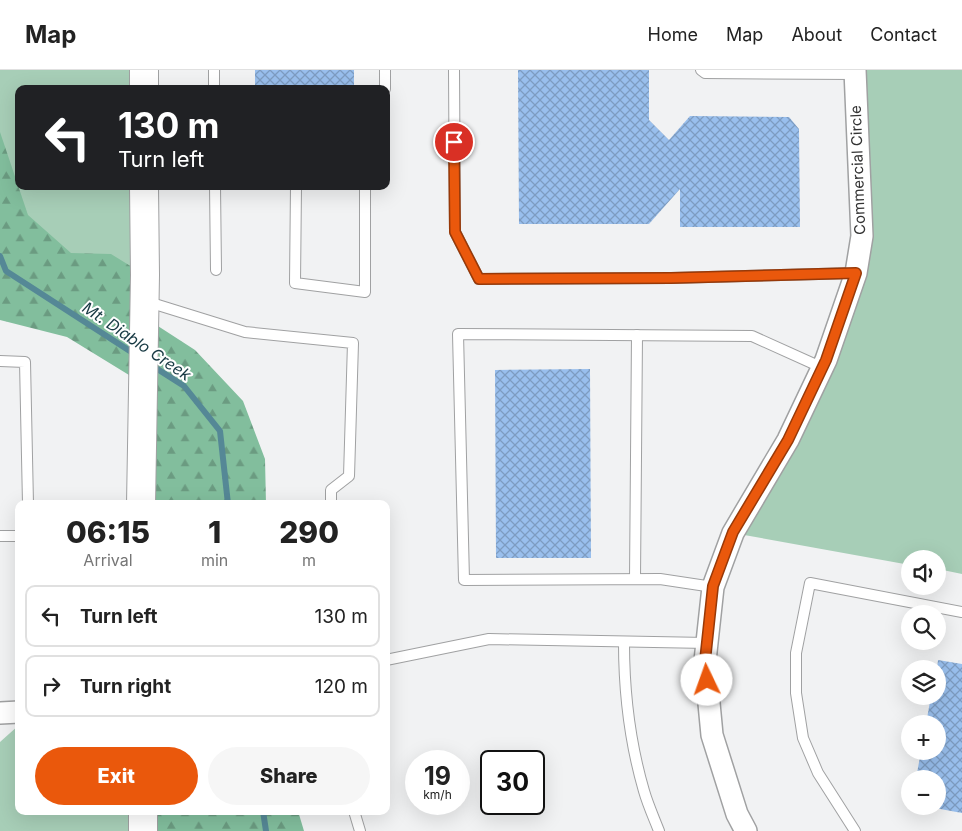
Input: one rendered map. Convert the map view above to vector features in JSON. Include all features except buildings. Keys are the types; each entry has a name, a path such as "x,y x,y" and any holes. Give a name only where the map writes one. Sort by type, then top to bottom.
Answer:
{"street":[{"path":"144,70 144,85"},
{"name":"Commercial Circle","path":"746,831 738,814 712,735 705,661 713,586 733,532 788,440 822,368 856,273 862,236 855,72"},
{"path":"141,500 145,288 144,190"},
{"path":"0,713 15,712"},
{"path":"143,815 143,831"}],"lane":[{"path":"214,70 214,85"},
{"path":"385,70 385,85"},
{"path":"454,70 455,232 479,279 671,278 856,273"},
{"path":"701,70 705,74 855,72"},
{"path":"215,190 216,270"},
{"path":"296,190 295,282 365,292 365,190"},
{"path":"145,288 245,332 353,343 349,476 331,490 331,500"},
{"path":"713,586 660,579 464,580 458,334 752,336 822,368"},
{"path":"635,579 637,335"},
{"path":"0,361 25,362 28,500"},
{"path":"0,536 15,536"},
{"path":"855,831 818,773 802,738 796,693 796,653 810,583 962,612"},
{"path":"390,659 489,639 624,643 707,643"},
{"path":"624,643 624,671 630,729 644,792 659,831"},
{"path":"355,815 360,831"}],"green space":[{"path":"0,70 144,70 144,85 15,85 15,190 144,190 145,275 0,318"},
{"path":"855,70 962,70 962,574 946,571 946,550 901,550 901,563 733,533 856,273"},
{"path":"0,132 15,176 15,190 20,190 28,215 71,253 111,254 145,275 144,317 195,350 243,401 265,459 266,500 141,500 142,383 67,337 0,320"},
{"path":"15,729 15,815 143,815 143,831 0,831 0,742"},
{"path":"143,815 299,815 304,831 143,831"}],"waterway":[{"name":"Mt. Diablo Creek","path":"0,256 6,271 136,355"},
{"name":"Mt. Diablo Creek","path":"151,365 184,386 220,431 228,500"},
{"name":"Mt. Diablo Creek","path":"264,815 266,831"}],"route":[{"path":"454,142 455,232 479,279 671,278 856,273 826,360 788,440 733,532 713,586 705,661 707,680"}]}
